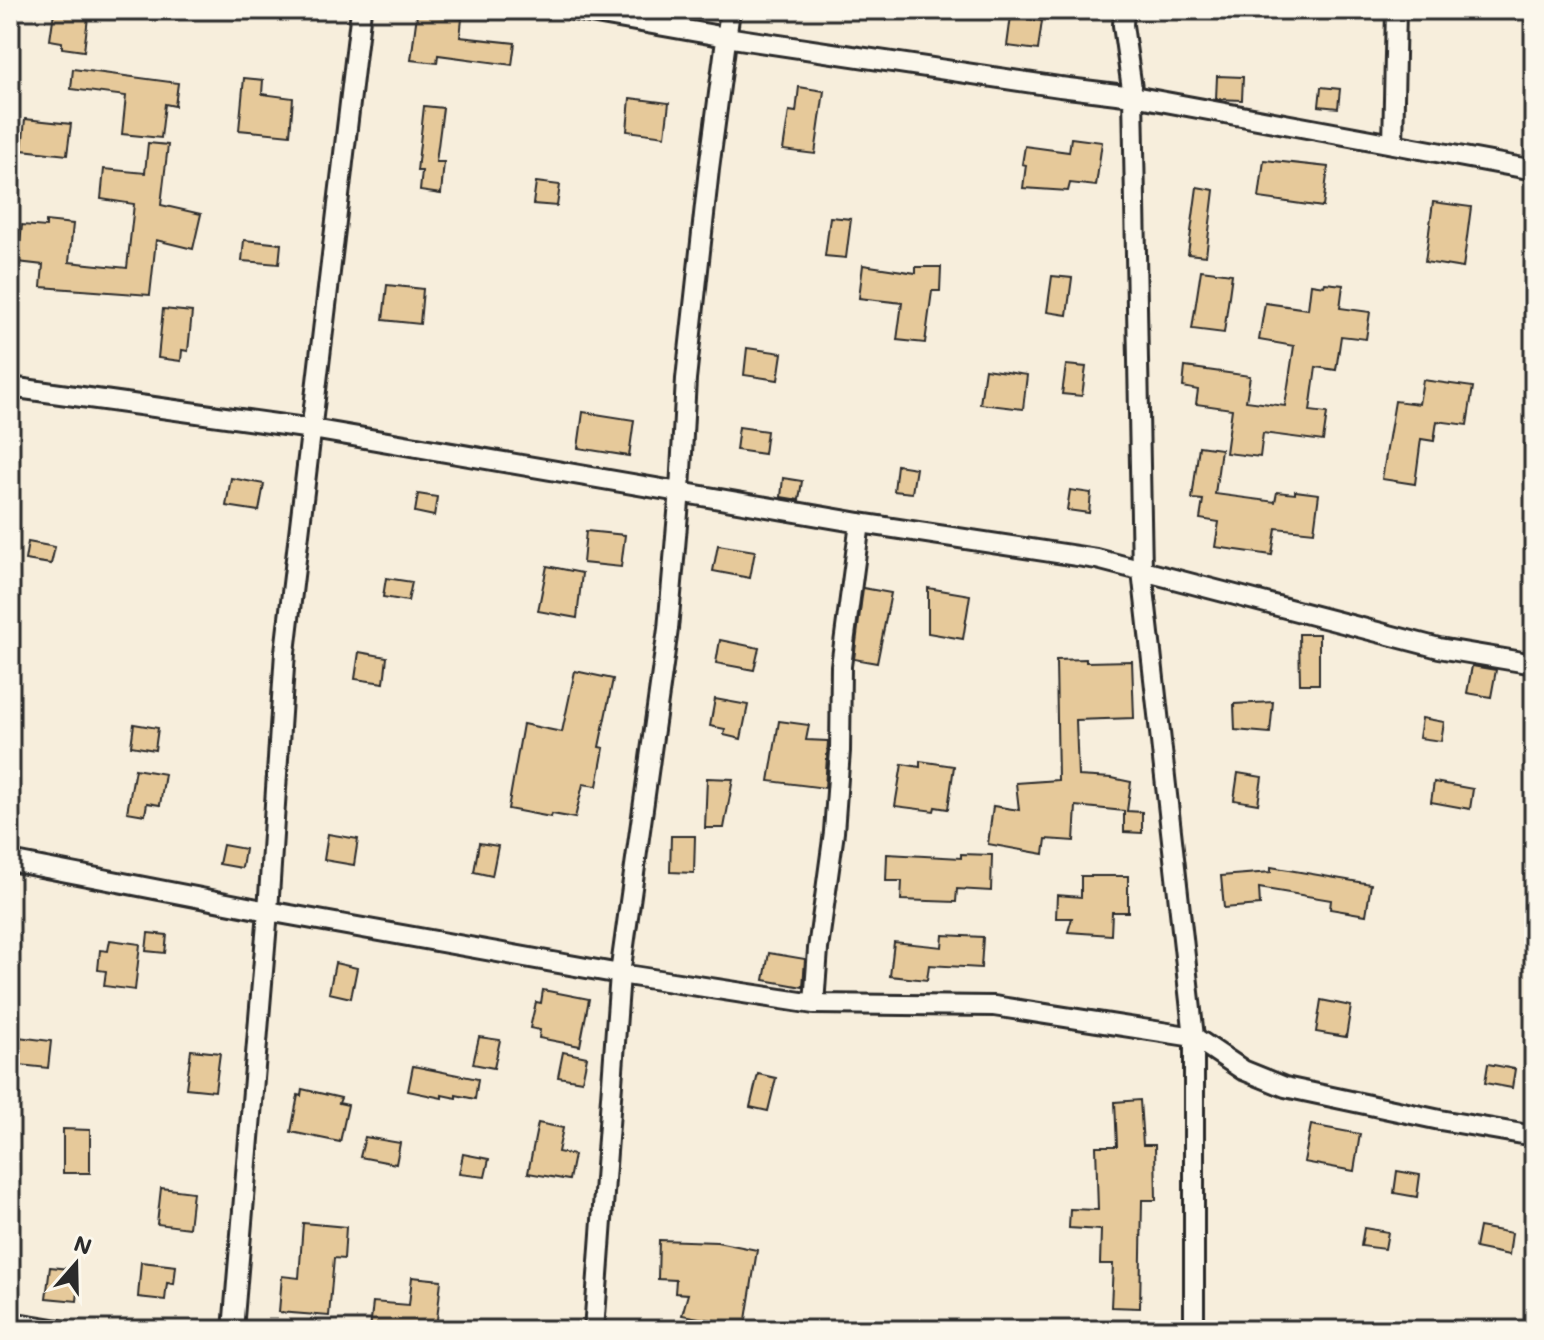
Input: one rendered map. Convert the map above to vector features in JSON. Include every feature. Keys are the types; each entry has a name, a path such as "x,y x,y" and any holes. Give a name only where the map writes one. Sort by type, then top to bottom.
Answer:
{"street":[{"path":"233,1330 268,911 285,652 361,10"},
{"path":"573,10 726,37 1133,96 1534,170"},
{"path":"594,1330 620,974 668,629 686,379 730,10"},
{"path":"1124,10 1123,25 1133,96 1142,571 1194,1037 1194,1330"},
{"path":"1393,144 1396,10"},
{"path":"10,387 312,429 860,523 1097,559 1439,648 1534,664"},
{"path":"814,1004 834,832 840,751 841,666 860,523"},
{"path":"10,861 620,974 814,1004 994,1006 1194,1037 1243,1070 1285,1087 1440,1120 1534,1136"},
{"path":"10,1322 60,1330"}],"building":[{"path":"54,12 88,17 84,51 62,48 62,42 50,40"},
{"path":"417,14 462,19 460,37 515,43 512,65 438,55 437,63 411,60"},
{"path":"1011,16 1042,21 1038,50 1007,46"},
{"path":"73,69 178,83 175,106 165,104 161,138 122,134 126,96 71,89"},
{"path":"1217,76 1243,77 1242,100 1216,99"},
{"path":"244,78 263,80 262,94 293,98 290,135 239,130"},
{"path":"799,87 824,91 815,154 783,150 789,111 796,112"},
{"path":"1321,87 1340,89 1338,108 1319,106"},
{"path":"630,98 669,103 665,136 627,131"},
{"path":"424,106 443,108 436,162 444,162 441,194 420,191 422,171 417,171"},
{"path":"25,119 71,124 67,155 22,150"},
{"path":"1071,138 1102,142 1096,186 1070,183 1068,191 1023,188 1025,146 1069,152"},
{"path":"148,143 168,145 161,205 201,214 193,249 156,240 150,295 41,287 43,265 18,262 22,225 46,227 46,221 73,224 69,262 127,268 134,204 101,199 104,169 145,173"},
{"path":"1264,160 1328,167 1323,207 1259,198"},
{"path":"536,182 560,185 557,206 533,204"},
{"path":"1197,187 1214,190 1206,256 1188,254"},
{"path":"1433,202 1471,207 1463,268 1425,262"},
{"path":"830,217 851,219 846,258 825,256"},
{"path":"244,240 281,244 279,264 242,261"},
{"path":"863,265 916,273 916,267 941,267 940,291 932,291 925,343 897,340 902,303 859,298"},
{"path":"1201,270 1232,274 1224,333 1192,329"},
{"path":"1052,276 1072,278 1067,315 1047,312"},
{"path":"1325,283 1343,285 1340,308 1370,312 1366,339 1341,336 1336,370 1316,367 1310,411 1327,413 1323,441 1263,433 1260,457 1226,453 1232,409 1196,404 1198,390 1183,387 1185,367 1250,376 1246,401 1285,406 1294,346 1259,340 1265,303 1308,309 1311,284 1324,286"},
{"path":"387,285 423,289 420,324 383,320"},
{"path":"163,309 192,312 188,351 182,350 181,361 158,358"},
{"path":"747,348 782,353 778,380 744,375"},
{"path":"1066,365 1086,367 1082,396 1062,394"},
{"path":"985,369 1027,375 1023,409 980,404"},
{"path":"1423,380 1473,387 1467,425 1437,421 1434,441 1421,439 1415,484 1382,479 1395,401 1419,404"},
{"path":"583,412 634,420 629,456 578,448"},
{"path":"739,427 767,431 764,454 736,450"},
{"path":"1199,446 1221,449 1215,494 1275,502 1277,492 1319,494 1314,532 1276,528 1272,555 1215,547 1219,522 1200,519 1203,500 1192,499"},
{"path":"897,465 916,468 912,493 894,491"},
{"path":"231,478 264,484 259,511 226,506"},
{"path":"783,478 802,481 799,500 781,497"},
{"path":"1070,490 1091,493 1089,513 1067,510"},
{"path":"418,494 437,497 434,516 415,512"},
{"path":"586,531 625,535 621,567 583,563"},
{"path":"28,542 55,547 51,564 25,560"},
{"path":"718,545 755,551 750,578 713,571"},
{"path":"547,566 582,573 577,618 538,611"},
{"path":"386,578 412,582 408,601 383,597"},
{"path":"863,588 891,593 877,663 854,659"},
{"path":"928,588 970,595 963,639 928,633"},
{"path":"1299,634 1319,634 1319,684 1300,684"},
{"path":"720,640 759,648 754,670 716,663"},
{"path":"359,652 387,657 384,683 355,679"},
{"path":"1086,659 1086,662 1132,661 1134,718 1076,720 1078,776 1131,782 1127,811 1142,812 1142,833 1124,832 1124,811 1076,806 1074,841 1046,839 1044,854 988,844 993,806 1019,810 1016,783 1058,780 1056,660"},
{"path":"1472,666 1496,670 1491,697 1467,693"},
{"path":"575,671 613,679 599,747 604,748 597,786 583,784 575,818 508,809 523,724 562,732"},
{"path":"715,699 748,705 741,739 724,735 725,729 710,726"},
{"path":"1273,702 1270,733 1235,730 1234,704"},
{"path":"1422,718 1444,722 1441,741 1419,738"},
{"path":"779,721 809,725 806,740 828,741 825,788 769,781"},
{"path":"134,724 158,728 155,750 131,746"},
{"path":"920,761 954,766 948,809 935,807 934,811 895,806 902,764 920,767"},
{"path":"135,769 165,774 160,805 147,803 145,815 127,812"},
{"path":"1238,773 1262,777 1258,804 1234,800"},
{"path":"707,778 733,779 724,828 705,828"},
{"path":"1434,782 1473,789 1470,809 1431,802"},
{"path":"328,834 358,839 354,865 324,860"},
{"path":"671,836 695,836 694,873 670,872"},
{"path":"479,843 498,846 492,876 474,872"},
{"path":"223,845 245,849 242,868 219,864"},
{"path":"887,854 961,858 961,854 992,855 991,891 957,889 956,902 901,900 902,881 886,881"},
{"path":"1271,867 1371,884 1366,915 1330,909 1331,900 1259,888 1260,905 1224,908 1221,876 1271,872"},
{"path":"1081,876 1128,876 1128,912 1112,912 1111,935 1068,932 1072,918 1056,918 1057,895 1081,897"},
{"path":"148,933 167,935 165,953 146,951"},
{"path":"943,935 983,937 981,968 929,965 927,980 890,976 894,942 942,947"},
{"path":"110,940 140,944 135,990 104,986 106,971 98,970 100,950 108,951"},
{"path":"769,953 805,959 803,987 764,980"},
{"path":"335,963 357,968 351,998 329,993"},
{"path":"543,990 589,999 580,1046 539,1038 540,1030 530,1028 536,1002 541,1003"},
{"path":"1321,1000 1351,1006 1346,1037 1316,1032"},
{"path":"10,1036 51,1041 48,1068 10,1064"},
{"path":"479,1037 500,1040 494,1068 473,1064"},
{"path":"191,1050 220,1053 215,1091 186,1088"},
{"path":"563,1052 587,1057 582,1081 558,1077"},
{"path":"1488,1064 1515,1069 1512,1088 1485,1083"},
{"path":"413,1066 478,1079 475,1099 456,1095 456,1098 442,1095 442,1098 408,1091"},
{"path":"758,1074 776,1078 768,1111 750,1107"},
{"path":"302,1089 341,1098 339,1103 348,1105 340,1142 291,1132"},
{"path":"1140,1100 1143,1145 1155,1145 1156,1200 1142,1200 1140,1308 1111,1307 1113,1264 1100,1264 1101,1230 1069,1228 1070,1209 1098,1210 1096,1146 1117,1146 1115,1102"},
{"path":"538,1123 563,1128 558,1152 574,1155 569,1180 528,1173"},
{"path":"1311,1125 1360,1134 1354,1171 1304,1162"},
{"path":"63,1129 90,1130 90,1173 63,1173"},
{"path":"365,1137 400,1143 396,1164 360,1157"},
{"path":"463,1154 489,1159 485,1177 459,1174"},
{"path":"1397,1171 1420,1175 1417,1197 1394,1193"},
{"path":"161,1188 193,1192 189,1228 157,1224"},
{"path":"303,1223 346,1227 344,1259 334,1258 329,1316 279,1312 282,1276 299,1278"},
{"path":"1479,1227 1512,1233 1509,1255 1475,1248"},
{"path":"1364,1228 1388,1232 1385,1249 1361,1246"},
{"path":"659,1240 717,1242 757,1250 745,1326 682,1315 688,1294 675,1293 676,1280 658,1279"},
{"path":"141,1262 176,1266 174,1284 167,1283 165,1300 138,1297"},
{"path":"50,1267 69,1269 68,1281 79,1282 77,1301 46,1298"},
{"path":"412,1277 441,1280 436,1330 370,1330 373,1302 409,1305"}]}
